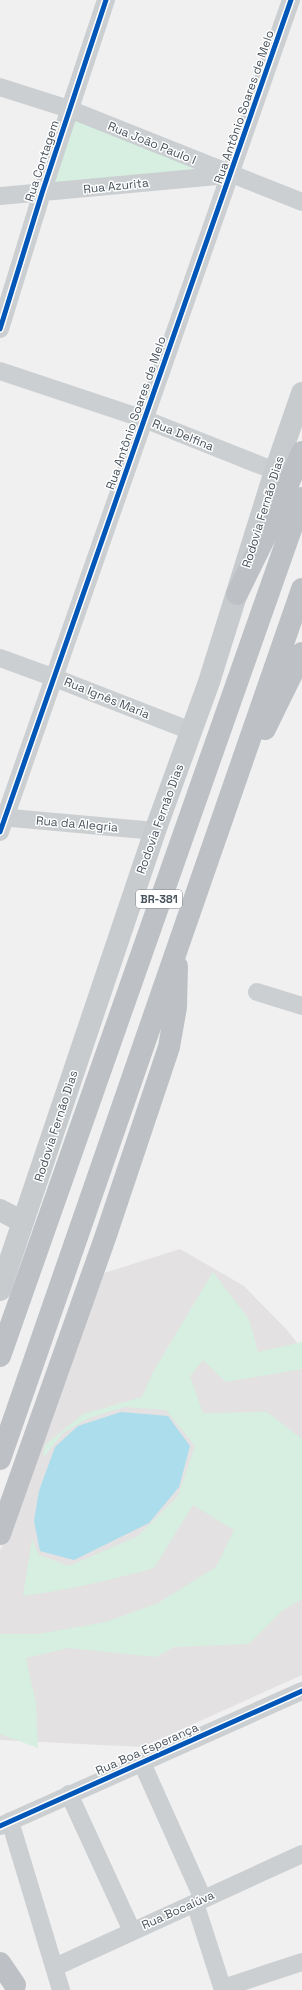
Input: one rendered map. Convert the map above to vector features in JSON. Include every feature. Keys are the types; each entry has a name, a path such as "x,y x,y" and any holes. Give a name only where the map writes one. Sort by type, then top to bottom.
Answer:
{"highway":[{"path":"237,594 268,533 302,452"},
{"name":"Rodovia Fernão Dias","path":"0,1356 302,498"},
{"name":"BR-381","path":"0,1459 216,831 302,589"},
{"name":"BR-381","path":"216,831 302,653"},
{"path":"0,1534 169,1048 176,1007 177,947"},
{"path":"0,1963 11,1983"}],"main road":[{"name":"Rodovia Fernão Dias","path":"0,1290 155,831 209,682 275,471 302,393"},
{"path":"0,1210 23,1222"}],"street":[{"name":"Rua Contagem","path":"0,329 69,109 106,0"},
{"name":"Rua Antônio Soares de Melo","path":"2,822 55,678 291,0"},
{"name":"Rua João Paulo I","path":"0,87 69,109 231,175 302,202"},
{"name":"Rua Azurita","path":"0,196 231,175"},
{"name":"Rua Delfina","path":"0,371 144,419 275,471"},
{"name":"Rua Ignês Maria","path":"0,658 191,731"},
{"name":"Rua da Alegria","path":"2,822 155,831"},
{"path":"257,992 302,1006"},
{"name":"Rua Boa Esperança","path":"5,1823 142,1763 302,1690"},
{"path":"142,1763 199,1901 223,1989 302,1962"},
{"path":"69,1794 132,1931"},
{"path":"5,1823 55,1967 61,1990"},
{"name":"Rua Bocaiúva","path":"55,1967 302,1854"}],"shaded area":[{"path":"180,1249 244,1286 287,1330 302,1349 302,1675 142,1747 0,1740 0,1551 98,1275"}],"green space":[{"path":"72,118 214,172 46,189"},
{"path":"213,1272 249,1319 258,1352 302,1342 302,1369 226,1382 203,1360 190,1376 203,1413 267,1412 302,1439 302,1599 282,1611 249,1644 174,1647 156,1657 68,1648 26,1658 36,1703 38,1748 0,1734 0,1634 38,1634 106,1622 158,1603 216,1567 234,1530 193,1505 154,1568 122,1577 56,1591 23,1596 32,1539 39,1555 69,1566 138,1536 178,1496 195,1446 166,1410 125,1407 89,1418 63,1433 43,1458 45,1445 83,1414 142,1397 153,1372"}],"water":[{"path":"121,1412 168,1416 190,1446 179,1487 149,1523 74,1560 40,1551 34,1521 39,1491 55,1447 78,1426"}],"cycle path":[{"path":"0,329 42,193 106,0"},
{"path":"0,832 291,0"},
{"path":"0,1826 302,1691"}]}
